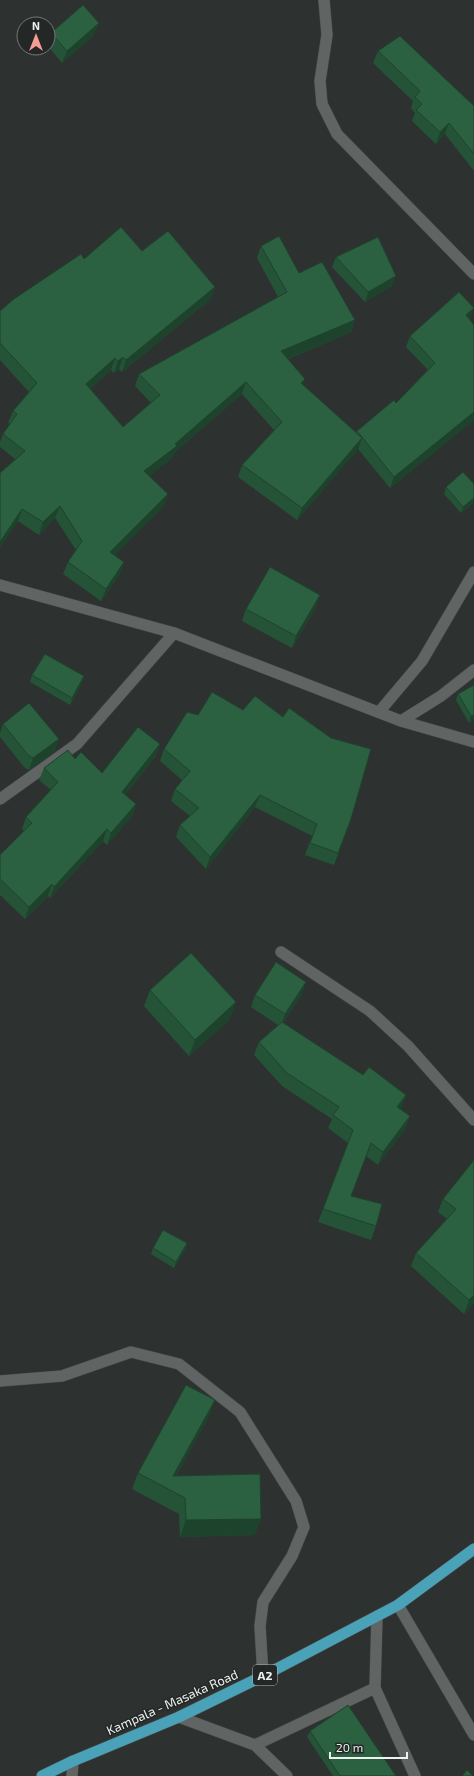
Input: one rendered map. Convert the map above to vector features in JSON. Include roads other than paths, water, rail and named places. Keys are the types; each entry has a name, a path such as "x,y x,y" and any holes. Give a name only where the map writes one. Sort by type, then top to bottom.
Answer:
{"main road":[{"name":"Kampala - Masaka Road","path":"42,1776 73,1761 179,1717 263,1676 398,1605 474,1549"}],"street":[{"path":"324,0 327,35 320,82 322,104 337,134 474,274"},
{"path":"378,712 422,661 474,572"},
{"path":"0,585 174,633 401,721 474,742"},
{"path":"0,800 77,744 174,633"},
{"path":"401,721 440,696 474,670"},
{"path":"280,952 370,1011 408,1046 474,1120"},
{"path":"0,1381 62,1376 131,1352 179,1364 240,1412 296,1501 304,1526 292,1556 263,1602 260,1626 263,1676"},
{"path":"398,1605 474,1735"},
{"path":"377,1616 375,1688 415,1776"},
{"path":"255,1745 375,1688"},
{"path":"179,1717 255,1745 287,1776"},
{"path":"72,1776 73,1761"}]}
